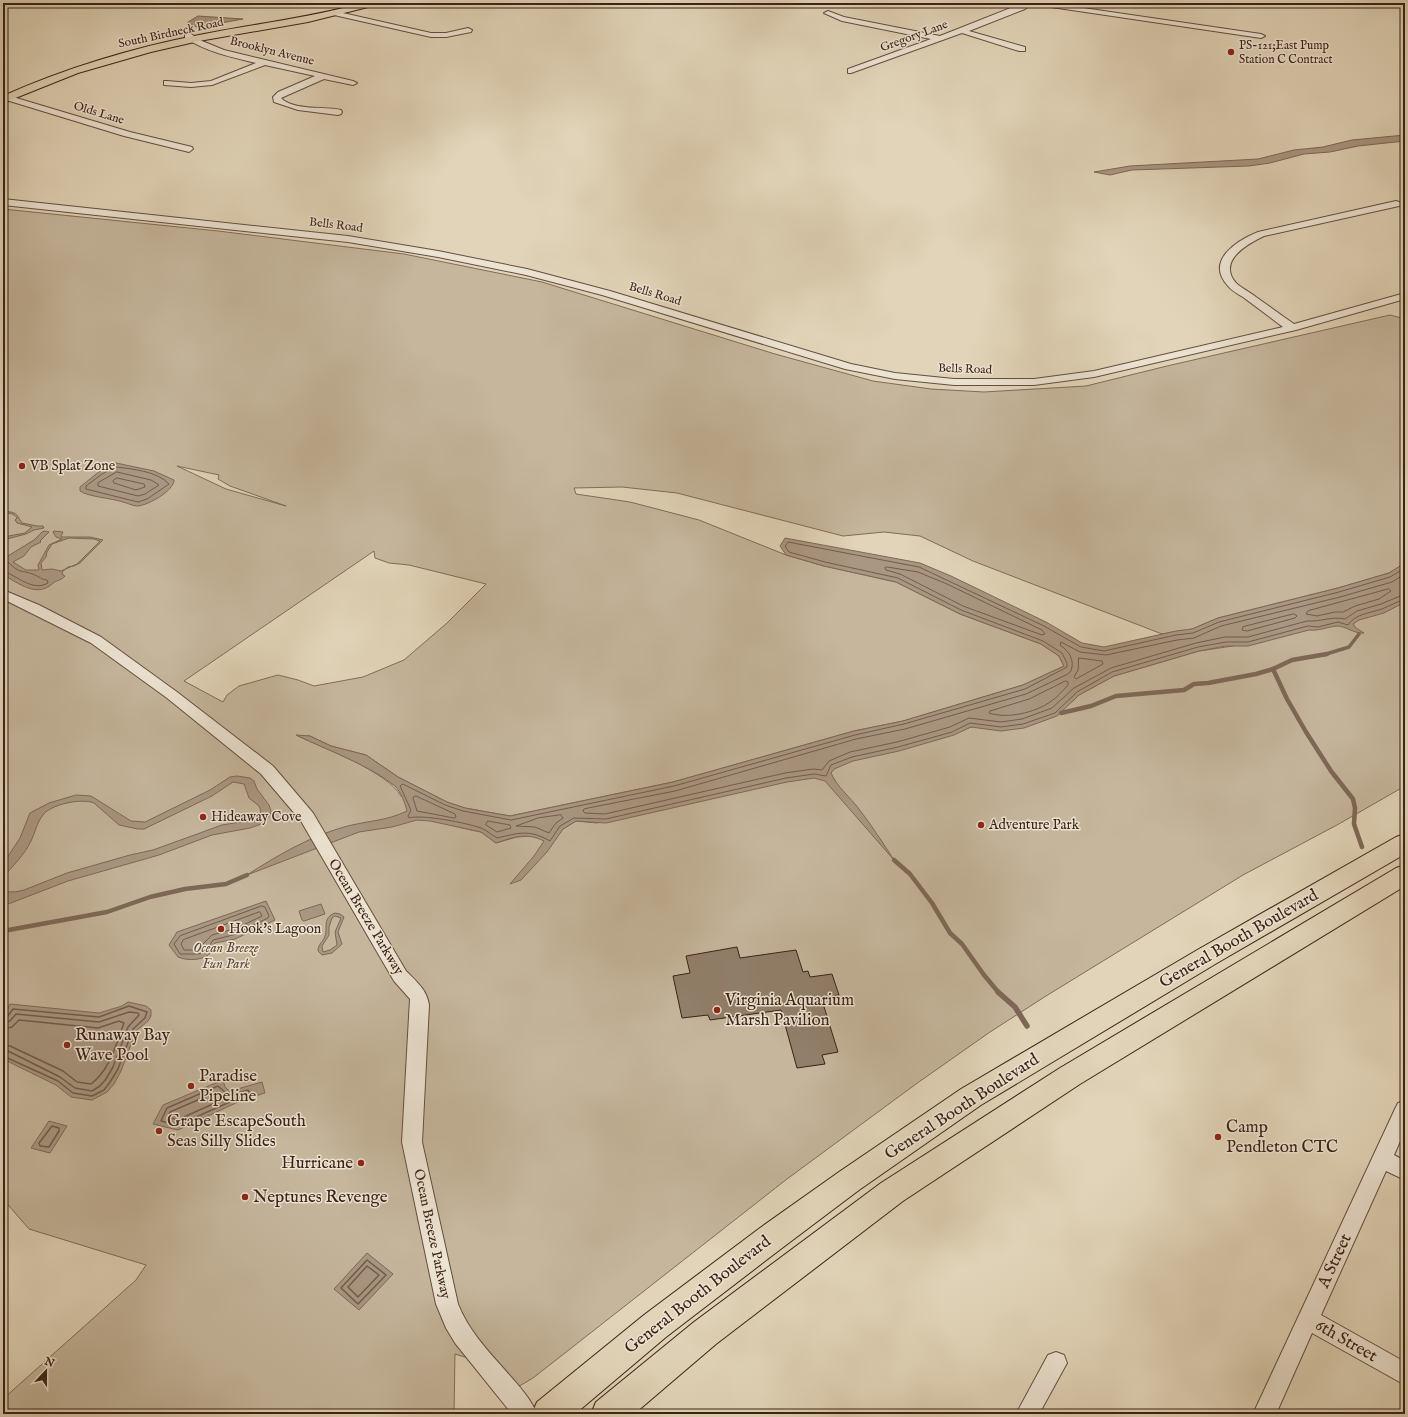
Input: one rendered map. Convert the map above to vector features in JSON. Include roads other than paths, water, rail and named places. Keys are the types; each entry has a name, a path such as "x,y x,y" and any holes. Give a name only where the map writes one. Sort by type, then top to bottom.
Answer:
{"highway":[{"name":"General Booth Boulevard","path":"549,1414 655,1326 771,1238 849,1181 971,1097 1208,956 1405,843"},
{"name":"General Booth Boulevard","path":"608,1414 705,1333 892,1192 1070,1076 1405,874"}],"main road":[{"name":"South Birdneck Road","path":"4,97 51,74 96,59 191,38 293,19 356,3"},
{"name":"South Birdneck Road","path":"191,38 299,22 373,3"}],"street":[{"name":"Gregory Lane","path":"851,71 942,39 1022,7 1028,3"},
{"path":"1034,3 1262,36"},
{"path":"337,13 431,35 446,35 468,30"},
{"path":"828,13 842,19 942,39"},
{"path":"962,31 1022,49"},
{"name":"Brooklyn Avenue","path":"191,38 221,52 353,83"},
{"path":"167,83 191,85 212,83 266,62"},
{"path":"323,76 287,91 277,97 277,100 286,104 307,109 338,112"},
{"name":"Olds Lane","path":"4,97 127,134 188,149"},
{"name":"Bells Road","path":"3,202 348,239 438,254 527,272 606,293 849,367 921,380 968,383 1008,383 1074,378 1292,328 1405,296"},
{"path":"1292,328 1230,283 1225,267 1232,251 1244,242 1261,234 1396,204"},
{"name":"Ocean Breeze Parkway","path":"3,594 96,640 133,665 267,770 307,818 400,976 419,996 420,1005 412,1142 447,1304 452,1317 467,1344 517,1400 526,1414"},
{"name":"A Street","path":"1264,1414 1405,1109"},
{"path":"1382,1159 1405,1171"},
{"name":"6th Street","path":"1308,1319 1405,1374"},
{"path":"1027,1414 1056,1363"}],"water":[{"path":"198,16 243,19 199,27 187,25 188,22"},
{"path":"1405,135 1405,141 1358,146 1330,152 1304,154 1270,163 1249,166 1132,170 1110,175 1094,172 1130,166 1258,159 1294,150 1323,147 1352,140"},
{"path":"116,463 154,471 174,480 173,484 170,489 160,497 138,506 89,495 80,491 80,487 100,471"},
{"path":"4,511 15,514 22,523 43,526 44,528 3,540 3,537 25,533 32,527 17,523 15,520 17,518 16,516 3,513"},
{"path":"54,531 63,532 62,537 90,537 103,540 80,563 74,566 71,566 77,564 100,541 94,539 69,538 52,544 46,557 41,563 42,570 52,569 61,571 66,569 62,572 65,576 62,579 46,588 40,590 28,588 3,575 3,559 34,540 42,532 49,532 40,541 41,542 31,547 24,556 13,562 26,570 39,570 38,565 49,545 62,539 56,537 53,532"},
{"path":"785,538 920,563 951,576 1046,622 1082,643 1104,647 1176,631 1192,629 1218,618 1338,588 1389,573 1405,563 1405,602 1384,613 1359,620 1353,624 1364,633 1337,626 1309,630 1248,646 1226,646 1199,651 1114,676 1079,695 1057,716 1024,728 1001,731 971,727 954,735 899,751 853,761 834,769 831,773 837,783 864,815 894,860 825,781 814,778 787,782 606,823 576,821 563,829 547,852 521,880 510,884 534,856 544,841 538,838 520,836 496,843 481,832 430,821 417,820 392,827 359,832 247,875 270,860 318,836 344,827 384,819 407,811 399,791 385,778 347,758 296,735 310,736 331,746 366,755 398,777 447,802 465,808 510,816 673,782 854,731 903,721 1023,685 1064,666 1059,656 1041,644 960,614 896,582 824,566 786,555 780,546"},
{"path":"237,776 250,778 254,781 257,789 269,805 271,811 270,815 261,824 250,828 212,835 159,855 68,881 3,906 3,890 13,892 24,890 67,873 153,850 222,825 253,820 259,816 261,811 259,806 249,798 244,784 233,782 212,796 144,829 119,825 94,803 82,801 59,805 47,811 43,815 26,851 3,877 3,864 20,838 30,813 49,803 76,795 91,796 131,821 145,822 210,790 230,777"},
{"name":"Hook's Lagoon","path":"266,901 275,920 235,939 215,943 211,952 205,957 191,960 178,957 169,945 177,932"},
{"path":"321,904 325,914 304,921 302,920 299,911"},
{"path":"335,913 344,917 338,932 342,944 332,953 322,955 318,949 326,933 326,923 328,917","holes":["335,916 341,918 335,932 337,945 330,950 323,952 322,946 329,935 329,927 332,918"]},
{"name":"Runaway Bay Wave Pool","path":"128,1002 146,1006 151,1010 151,1016 148,1021 136,1031 121,1071 114,1084 107,1092 92,1100 71,1097 56,1085 3,1059 3,1017 10,1004 99,1013 122,1006"},
{"path":"223,1080 225,1087 228,1090 234,1090 262,1082 265,1093 240,1101 178,1130 153,1124 163,1105"},
{"path":"49,1121 67,1126 50,1153 31,1148"},
{"path":"367,1253 393,1274 359,1310 334,1289"}],"waterway":[{"path":"1325,654 1349,647 1359,634"},
{"path":"1273,669 1292,660 1325,654"},
{"path":"1061,713 1091,706 1116,696 1184,690 1194,684 1208,683 1256,674 1273,669"},
{"path":"1273,669 1287,699 1306,732 1331,771 1353,799 1355,808 1354,824 1362,847"},
{"path":"894,860 910,874 932,903 950,933 962,944 999,993"},
{"path":"3,931 107,912 150,897 185,889 226,884 247,875"},
{"path":"999,993 1015,1007 1027,1026"}],"place":[{"name":"PS-121;East Pump Station C Contract","path":"1231,52"},
{"name":"VB Splat Zone","path":"22,466"},
{"name":"Hideaway Cove","path":"203,817"},
{"name":"Adventure Park","path":"981,825"},
{"name":"Hook's Lagoon","path":"221,929"},
{"name":"Virginia Aquarium Marsh Pavilion","path":"717,1010"},
{"name":"Runaway Bay Wave Pool","path":"67,1045"},
{"name":"Paradise Pipeline","path":"191,1086"},
{"name":"Grape EscapeSouth Seas Silly Slides","path":"159,1131"},
{"name":"Camp Pendleton CTC","path":"1218,1137"},
{"name":"Hurricane","path":"361,1163"},
{"name":"Neptunes Revenge","path":"245,1197"}],"park label":[{"name":"Ocean Breeze Fun Park","path":"226,956"}]}
